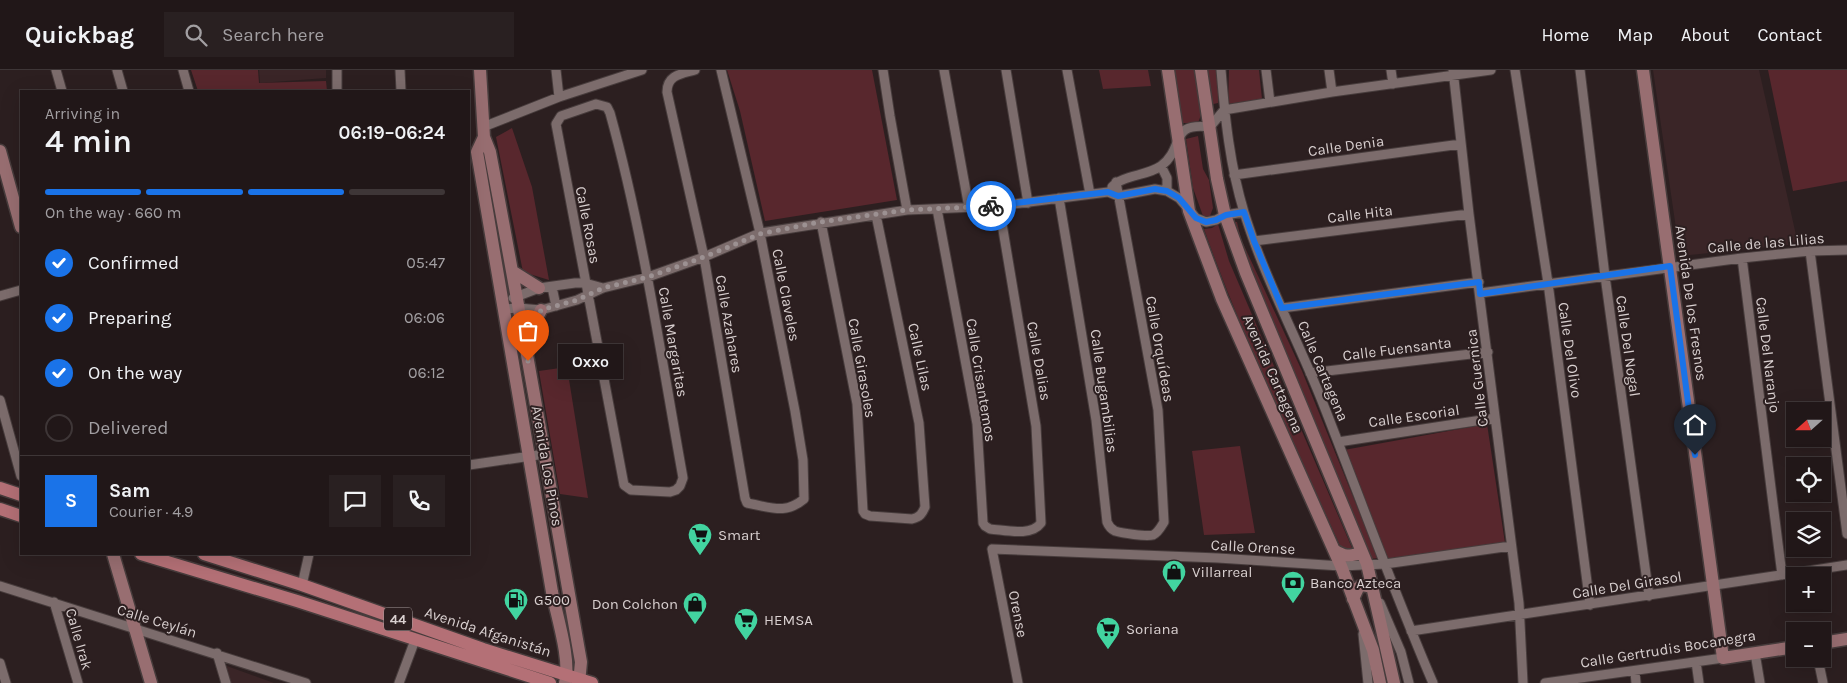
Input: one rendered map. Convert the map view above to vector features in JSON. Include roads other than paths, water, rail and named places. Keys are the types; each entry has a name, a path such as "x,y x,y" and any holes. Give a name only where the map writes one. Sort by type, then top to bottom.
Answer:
{"main road":[{"path":"0,488 20,495"},
{"path":"0,509 20,516"},
{"name":"Avenida Afganistán","path":"144,555 297,601 550,683"},
{"name":"Avenida Afganistán","path":"210,555 227,558 566,679 583,682"}],"street":[{"path":"56,70 62,90"},
{"path":"118,70 123,90"},
{"path":"183,70 189,90"},
{"path":"337,70 337,90"},
{"path":"400,70 401,90"},
{"name":"Avenida Los Pinos","path":"480,70 484,132 478,152 552,592 562,638 566,679"},
{"path":"556,70 559,97"},
{"path":"484,132 559,97 624,73 642,70"},
{"name":"Calle Azahares","path":"694,70 672,77 669,81 668,92 704,257 745,498 747,503 784,509 791,508 804,499"},
{"name":"Calle Claveles","path":"721,70 760,234 797,421 803,460 804,499"},
{"path":"883,70 907,210"},
{"path":"944,70 969,208"},
{"path":"1006,70 1028,203"},
{"path":"1067,70 1090,194"},
{"name":"Avenida Cartagena","path":"1168,70 1189,211 1222,299 1341,566 1373,650 1380,683"},
{"name":"Avenida Cartagena","path":"1201,70 1218,180 1226,215 1246,273 1364,558 1373,586 1394,683"},
{"name":"Calle Cartagena","path":"1221,70 1224,110 1234,175 1244,212 1254,241 1310,372 1385,564"},
{"path":"1266,70 1270,102"},
{"path":"1329,70 1332,92"},
{"path":"1391,70 1393,84"},
{"path":"1108,192 1116,182 1148,173 1161,166 1171,156 1184,128 1194,125 1210,127 1224,110 1453,73 1491,70"},
{"name":"Calle Del Olivo","path":"1515,70 1548,284 1590,605"},
{"name":"Calle Del Nogal","path":"1580,70 1605,276 1649,596"},
{"name":"Avenida De los Fresnos","path":"1643,70 1723,658"},
{"name":"Calle Guernica","path":"1453,73 1520,615 1523,683"},
{"name":"Calle Margaritas","path":"596,104 601,104 610,113 626,171 648,277 682,478"},
{"name":"Calle Rosas","path":"596,104 561,116 556,124 624,485 631,490 670,492 680,486 682,478"},
{"name":"Calle Denia","path":"1234,175 1462,144"},
{"path":"0,151 20,223"},
{"name":"Avenida Los Pinos","path":"478,152 512,271 583,682"},
{"path":"1161,166 1167,178 1167,191"},
{"name":"Calle Orquídeas","path":"1116,182 1158,410 1164,522"},
{"path":"503,304 518,302 541,310 587,296 603,288 648,277 760,234 820,222 907,210 999,206 1108,192 1118,196 1155,189 1167,191 1179,198 1196,218 1206,222 1226,215 1244,212"},
{"name":"Calle Bugambilias","path":"1059,198 1096,420 1107,522 1114,531 1144,536 1153,535 1164,522"},
{"name":"Calle Dalias","path":"999,206 1036,426 1041,523"},
{"name":"Calle Crisantemos","path":"937,209 977,424 983,523 990,529 1030,531 1037,528 1041,523"},
{"name":"Calle Hita","path":"1254,241 1469,214"},
{"name":"Calle Lilas","path":"876,215 919,423 925,507"},
{"name":"Calle Girasoles","path":"820,222 857,404 864,511 870,516 912,518 923,514 925,507"},
{"name":"Calle de las Lilias","path":"1480,294 1670,266 1810,251 1847,250"},
{"path":"1810,251 1847,534"},
{"name":"Calle Del Naranjo","path":"1742,258 1782,575"},
{"path":"512,271 538,288"},
{"path":"1282,308 1479,282"},
{"path":"518,302 538,288 585,283 603,288"},
{"path":"552,287 556,306"},
{"path":"0,296 20,290"},
{"path":"525,342 541,310"},
{"name":"Calle Fuensanta","path":"1310,372 1488,352"},
{"path":"0,400 20,472"},
{"name":"Calle Escorial","path":"1338,442 1495,418"},
{"path":"470,464 545,454"},
{"name":"Calle Orense","path":"992,550 1218,558 1341,566 1364,558 1385,564 1511,546"},
{"name":"Orense","path":"992,550 1018,683"},
{"path":"1334,550 1342,555 1364,558"},
{"path":"113,555 152,683"},
{"path":"302,586 309,555"},
{"path":"1385,564 1433,683"},
{"name":"Calle Del Girasol","path":"1411,631 1712,587 1847,565"},
{"path":"1353,599 1358,588 1362,585 1373,586 1401,652 1409,683"},
{"name":"Calle Ceylán","path":"0,586 306,683"},
{"name":"Calle Irak","path":"54,602 78,683"},
{"path":"1362,621 1368,683"},
{"path":"1831,641 1847,638"},
{"path":"399,683 415,640"},
{"name":"Calle Gertrudis Bocanegra","path":"1545,683 1575,681 1786,648"},
{"path":"1756,653 1760,683"},
{"path":"217,654 226,683"},
{"path":"1696,662 1699,683"},
{"path":"0,663 6,683"},
{"path":"1820,667 1823,683"},
{"path":"1634,672 1636,683"}],"place":[{"name":"Oxxo","path":"528,361"},
{"name":"Smart","path":"700,556"},
{"name":"Villarreal","path":"1174,593"},
{"name":"Banco Azteca","path":"1293,604"},
{"name":"G500","path":"516,621"},
{"name":"Don Colchon","path":"695,625"},
{"name":"HEMSA","path":"746,641"},
{"name":"Soriana","path":"1108,650"}]}
